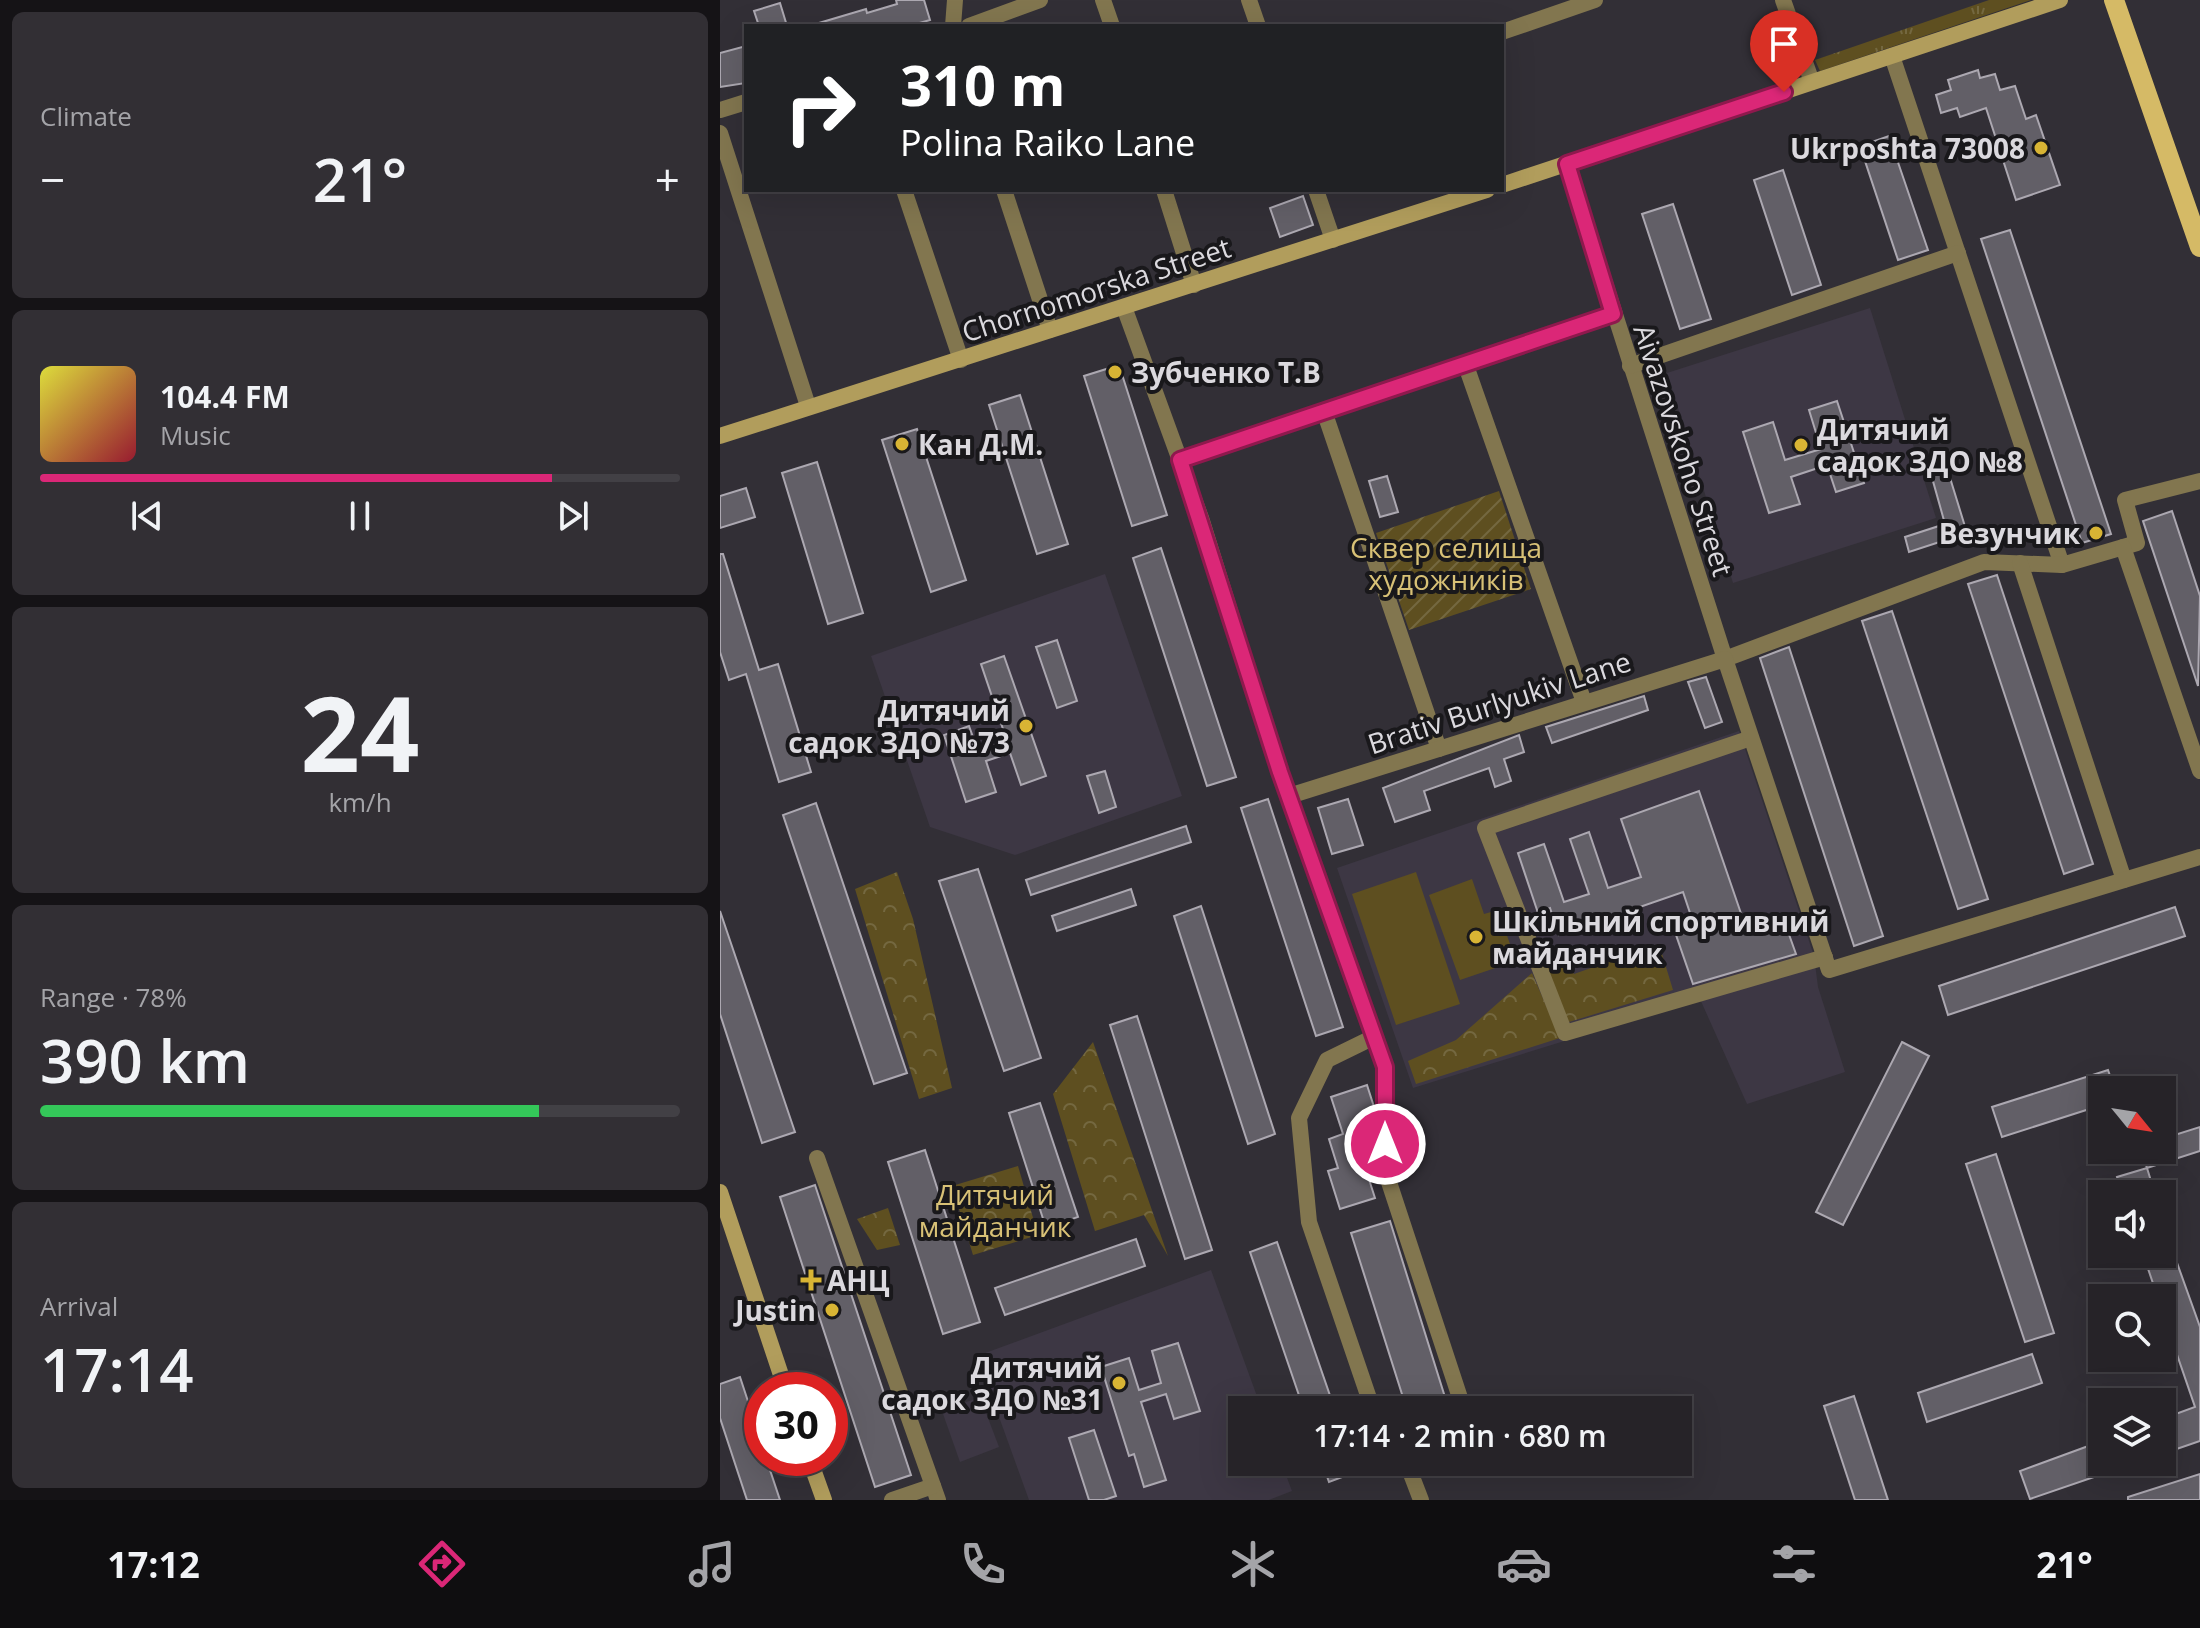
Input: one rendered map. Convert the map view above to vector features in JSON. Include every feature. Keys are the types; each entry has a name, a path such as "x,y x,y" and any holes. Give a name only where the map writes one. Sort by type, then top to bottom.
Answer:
{"main road":[{"path":"2114,0 2200,247"}],"street":[{"path":"953,24 955,0"},
{"path":"974,24 1040,0"},
{"path":"1103,0 1111,24"},
{"path":"1249,0 1257,24"},
{"path":"1504,31 1595,0"},
{"path":"1783,0 1812,82"},
{"path":"1504,184 2060,0"},
{"path":"1892,56 2062,565"},
{"path":"720,110 744,103"},
{"path":"720,133 808,406"},
{"name":"Aivazovskoho Street","path":"1567,164 1725,659 1827,964"},
{"path":"905,192 961,360"},
{"path":"1005,192 1050,330"},
{"path":"1165,192 1194,285"},
{"path":"1317,192 1333,240"},
{"name":"Chornomorska Street","path":"720,436 1481,192"},
{"path":"1630,366 1958,253"},
{"path":"1124,307 1180,460 1289,796 1385,1067 1385,1170 1459,1396"},
{"path":"1180,460 1613,314"},
{"path":"1465,363 1584,702"},
{"path":"1324,411 1439,749"},
{"path":"1725,659 1984,562 2062,565 2137,543 2125,500 2200,481"},
{"path":"2123,547 2200,771"},
{"path":"2020,563 2124,880"},
{"name":"Brativ Burlyukiv Lane","path":"1289,796 1725,659"},
{"path":"1751,738 1485,828 1565,1033 1827,964 2200,857"},
{"path":"1368,1396 1309,1222 1299,1118 1327,1060 1374,1037"},
{"path":"817,1158 935,1493 892,1500"},
{"path":"720,1192 780,1372"},
{"path":"815,1476 824,1500"},
{"path":"1412,1476 1421,1500"}],"shaded area":[{"name":"Дитячий садок ЗДО №8","path":"1870,308 1936,518 1733,583 1667,373"},
{"name":"Дитячий садок ЗДО №73","path":"1105,574 1182,796 1015,855 930,827 871,656"},
{"path":"1739,731 1814,956 1818,987 1845,1072 1747,1104 1700,999 1413,1088 1337,868"},
{"name":"Дитячий садок ЗДО №31","path":"1211,1270 1257,1396 1228,1396 1228,1476 1286,1476 1292,1491 1269,1500 1029,1500 977,1356"},
{"path":"980,1397 999,1447 960,1462 942,1411"}],"green space":[{"path":"1989,0 2031,0 1820,71 1815,60"},
{"name":"Сквер селища художників","path":"1499,491 1531,589 1409,630 1376,533"},
{"path":"897,872 913,919 952,1088 919,1099 855,889"},
{"path":"1416,872 1460,1004 1396,1025 1352,894"},
{"name":"Шкільний спортивний майданчик","path":"1472,879 1484,914 1498,910 1516,961 1460,980 1429,895"},
{"path":"1659,944 1673,990 1569,1022 1542,962 1564,958 1574,974"},
{"path":"1532,973 1560,1038 1416,1084 1408,1061 1456,1040"},
{"path":"1093,1042 1168,1256 1144,1215 1095,1231 1053,1094"},
{"name":"Дитячий майданчик","path":"1018,1166 1038,1235 973,1255 952,1186"},
{"path":"888,1208 900,1245 877,1250 857,1219"}],"building":[{"path":"896,0 924,0 930,20 916,24 819,23 866,9 867,13 897,4"},
{"path":"780,3 786,24 758,24 754,11"},
{"path":"744,47 744,83 720,87 720,53"},
{"path":"1978,70 1980,78 1995,74 2000,90 2015,86 2026,119 2036,115 2060,185 2016,200 1986,108 1960,117 1957,108 1941,113 1936,95 1951,90 1948,80"},
{"path":"1889,136 1928,250 1898,260 1860,146"},
{"path":"1783,170 1821,285 1792,295 1754,180"},
{"path":"1303,196 1313,225 1280,237 1270,208"},
{"path":"1673,204 1711,319 1680,329 1642,214"},
{"path":"2010,230 2111,534 2082,543 1981,239"},
{"path":"1119,365 1167,515 1132,526 1084,376"},
{"path":"1020,395 1068,544 1037,554 989,405"},
{"path":"1837,401 1864,483 1836,492 1827,465 1791,477 1800,504 1769,513 1743,432 1773,422 1785,460 1821,449 1809,410"},
{"path":"917,429 966,580 931,592 882,440"},
{"path":"817,462 863,613 828,624 782,473"},
{"path":"1947,468 1967,533 1909,552 1905,537 1945,524 1931,474"},
{"path":"1387,476 1398,512 1380,517 1369,481"},
{"path":"746,488 755,517 720,528 720,496"},
{"path":"2172,511 2200,596 2198,686 2143,521"},
{"path":"1161,548 1236,777 1207,786 1133,558"},
{"path":"720,554 723,554 759,670 778,664 811,772 779,782 746,674 729,680 720,652"},
{"path":"1997,575 2093,864 2064,874 1968,584"},
{"path":"1892,611 1988,899 1958,909 1862,621"},
{"path":"1057,640 1077,701 1057,708 1036,647"},
{"path":"1789,647 1883,936 1854,946 1760,658"},
{"path":"1004,656 1046,776 1021,785 1010,753 986,761 996,792 966,802 944,735 969,726 978,751 1007,741 981,664"},
{"path":"1706,677 1722,722 1705,728 1688,682"},
{"path":"1644,696 1648,710 1552,743 1546,727"},
{"path":"1519,735 1524,752 1504,759 1511,781 1495,787 1489,768 1424,791 1430,810 1395,822 1383,788"},
{"path":"1105,771 1116,807 1099,813 1087,776"},
{"path":"1699,791 1746,928 1782,915 1796,954 1693,984 1675,932 1694,925 1683,892 1559,935 1550,908 1538,913 1518,853 1544,844 1564,902 1589,894 1570,839 1589,832 1608,888 1641,877 1621,819"},
{"path":"1268,799 1343,1027 1316,1036 1241,808"},
{"path":"1348,799 1363,845 1332,854 1318,808"},
{"path":"816,803 907,1073 874,1084 783,815"},
{"path":"1186,826 1191,842 1031,895 1026,880"},
{"path":"978,869 1041,1058 1004,1071 939,881"},
{"path":"1131,889 1136,905 1057,931 1052,916"},
{"path":"1201,906 1275,1134 1248,1144 1174,916"},
{"path":"2175,907 2185,936 1948,1015 1939,986"},
{"path":"720,911 795,1132 762,1143 720,1014"},
{"path":"1137,1016 1212,1250 1185,1259 1110,1025"},
{"path":"1902,1042 1929,1056 1843,1225 1816,1212"},
{"path":"2108,1070 2110,1076 2089,1076"},
{"path":"2088,1076 2088,1109 2002,1137 1992,1107"},
{"path":"1367,1085 1374,1107 1374,1132 1367,1135 1374,1164 1365,1167 1375,1198 1340,1209 1328,1171 1338,1168 1329,1139 1343,1134 1331,1097"},
{"path":"1040,1103 1078,1217 1046,1228 1009,1113"},
{"path":"2200,1127 2200,1151 2176,1159 2176,1135"},
{"path":"925,1150 980,1322 943,1334 888,1162"},
{"path":"1996,1154 2054,1333 2025,1342 1966,1164"},
{"path":"2147,1168 2151,1180 2118,1180 2117,1177"},
{"path":"815,1185 911,1475 875,1487 848,1405 848,1372 837,1372 780,1197"},
{"path":"1390,1221 1445,1396 1403,1396 1351,1233"},
{"path":"1136,1239 1145,1266 1005,1315 995,1288"},
{"path":"1277,1242 1330,1396 1299,1396 1250,1252"},
{"path":"2176,1260 2200,1327 2200,1441 2176,1449 2176,1414 2195,1407 2176,1352 2176,1284 2153,1284 2148,1268 2176,1268"},
{"path":"1178,1343 1200,1411 1174,1419 1166,1394 1141,1402 1166,1480 1144,1487 1134,1454 1129,1456 1101,1367 1129,1358 1139,1390 1161,1383 1152,1351"},
{"path":"2032,1354 2042,1383 1927,1422 1918,1393"},
{"path":"740,1377 744,1389 744,1476 772,1476 780,1500 747,1500 720,1418 720,1384"},
{"path":"1854,1396 1888,1500 1855,1500 1824,1406"},
{"path":"1094,1430 1116,1496 1104,1500 1089,1500 1069,1438"},
{"path":"2088,1446 2088,1476 2097,1476 2030,1499 2020,1471"},
{"path":"2200,1474 2200,1500 2128,1500 2128,1497"},
{"path":"1327,1476 1345,1476 1329,1482"}],"place":[{"name":"Ukrposhta 73008","path":"2041,148"},
{"name":"Зубченко Т.В","path":"1115,372"},
{"name":"Кан Д.М.","path":"902,444"},
{"name":"Дитячий садок ЗДО №8","path":"1801,445"},
{"name":"Везунчик","path":"2096,533"},
{"name":"Дитячий садок ЗДО №73","path":"1026,726"},
{"name":"Шкільний спортивний майданчик","path":"1476,937"},
{"name":"АНЦ","path":"811,1280"},
{"name":"Justin","path":"832,1310"},
{"name":"Дитячий садок ЗДО №31","path":"1119,1383"}],"route":[{"path":"1385,1144 1385,1067 1280,772 1180,460 1613,314 1567,164 1784,92"}]}
